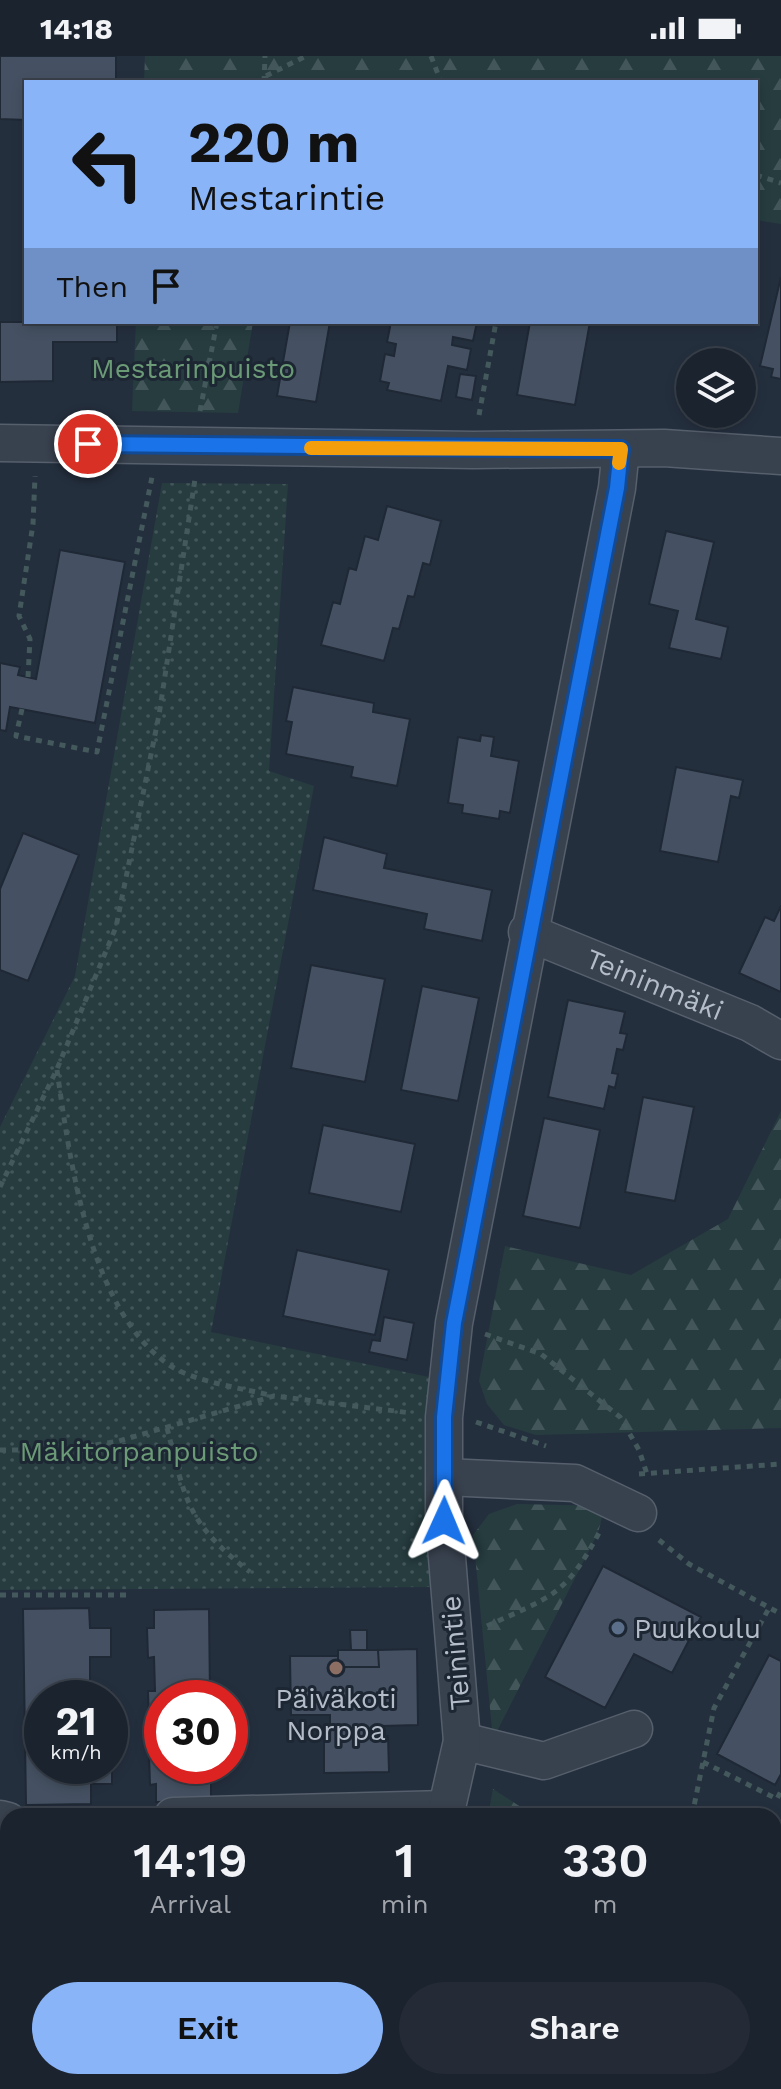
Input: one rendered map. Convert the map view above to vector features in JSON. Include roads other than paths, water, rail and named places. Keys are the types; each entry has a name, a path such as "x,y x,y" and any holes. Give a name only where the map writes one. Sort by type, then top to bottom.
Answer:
{"street":[{"path":"17,443 227,448 621,449 781,456"},
{"name":"Teinintie","path":"447,1808 462,1741 444,1521 445,1477 455,1418 454,1323 527,932 617,488 621,449"},
{"name":"Teininmäki","path":"527,932 750,1023 781,1041"},
{"path":"445,1477 575,1483 635,1507"},
{"path":"462,1741 544,1761 634,1729"}],"place":[{"name":"Puukoulu","path":"618,1628"},
{"name":"Päiväkoti Norppa","path":"336,1668"}],"park label":[{"name":"Mestarinpuisto","path":"193,368"},
{"name":"Mäkitorpanpuisto","path":"139,1451"}]}
